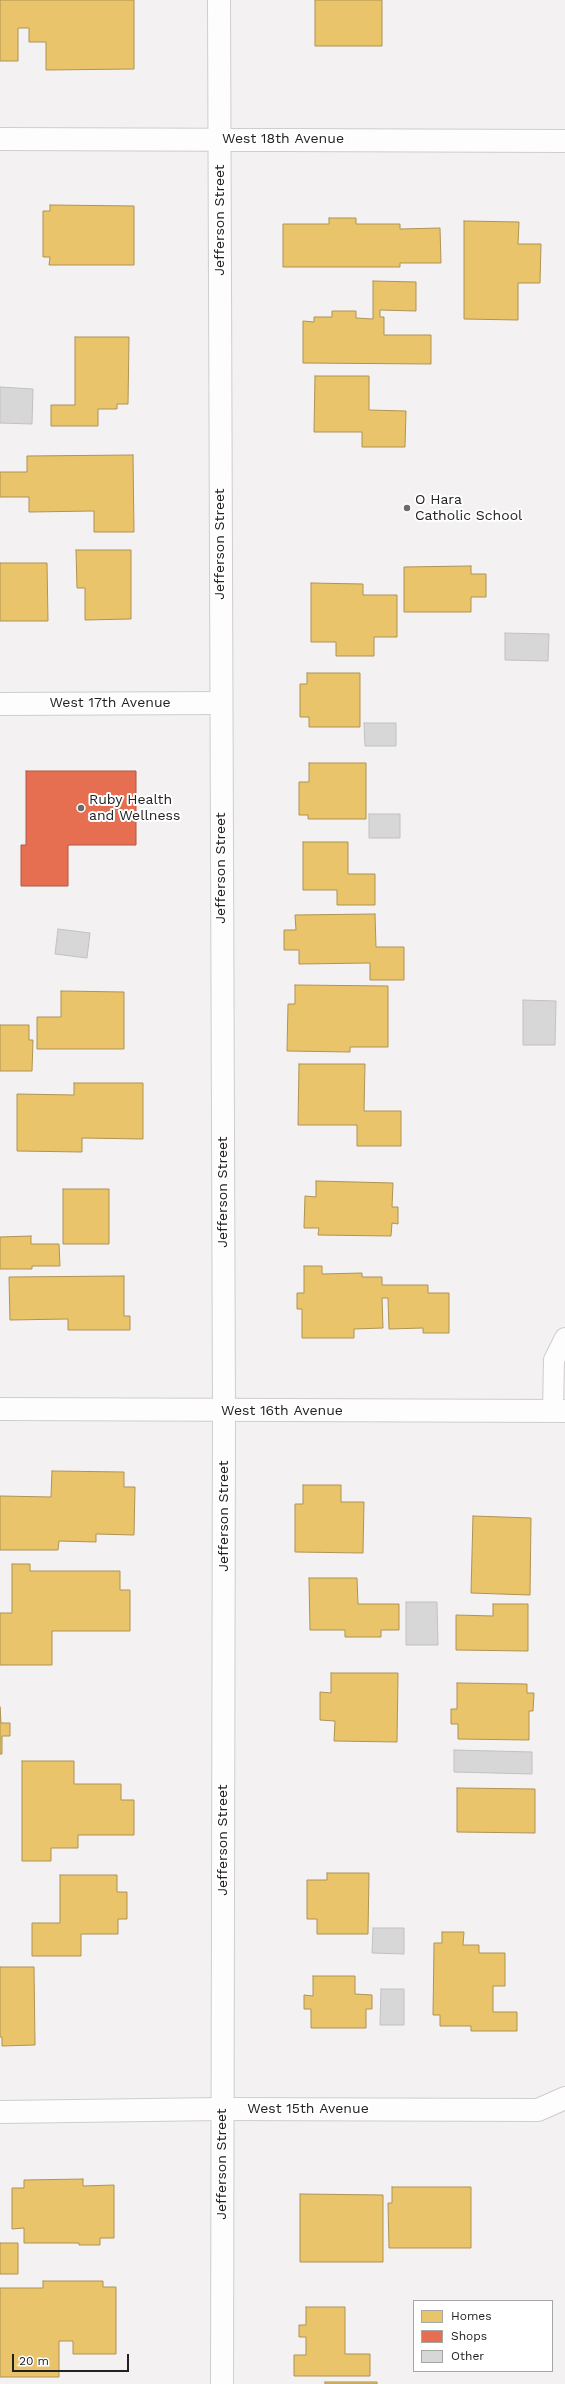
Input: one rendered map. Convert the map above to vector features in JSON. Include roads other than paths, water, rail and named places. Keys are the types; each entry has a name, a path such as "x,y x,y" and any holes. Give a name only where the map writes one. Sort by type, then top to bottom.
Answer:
{"street":[{"name":"Jefferson Street","path":"219,0 220,703 224,1411 222,2384"},
{"name":"West 18th Avenue","path":"0,139 565,141"},
{"name":"West 17th Avenue","path":"0,704 220,703"},
{"name":"West 16th Avenue","path":"0,1409 559,1411"},
{"name":"West 15th Avenue","path":"0,2112 222,2109 538,2110 565,2098"}],"lane":[{"path":"559,1411 554,1360 565,1338"}],"place":[{"name":"O Hara Catholic School","path":"407,508"},
{"name":"Ruby Health and Wellness","path":"81,808"}]}
